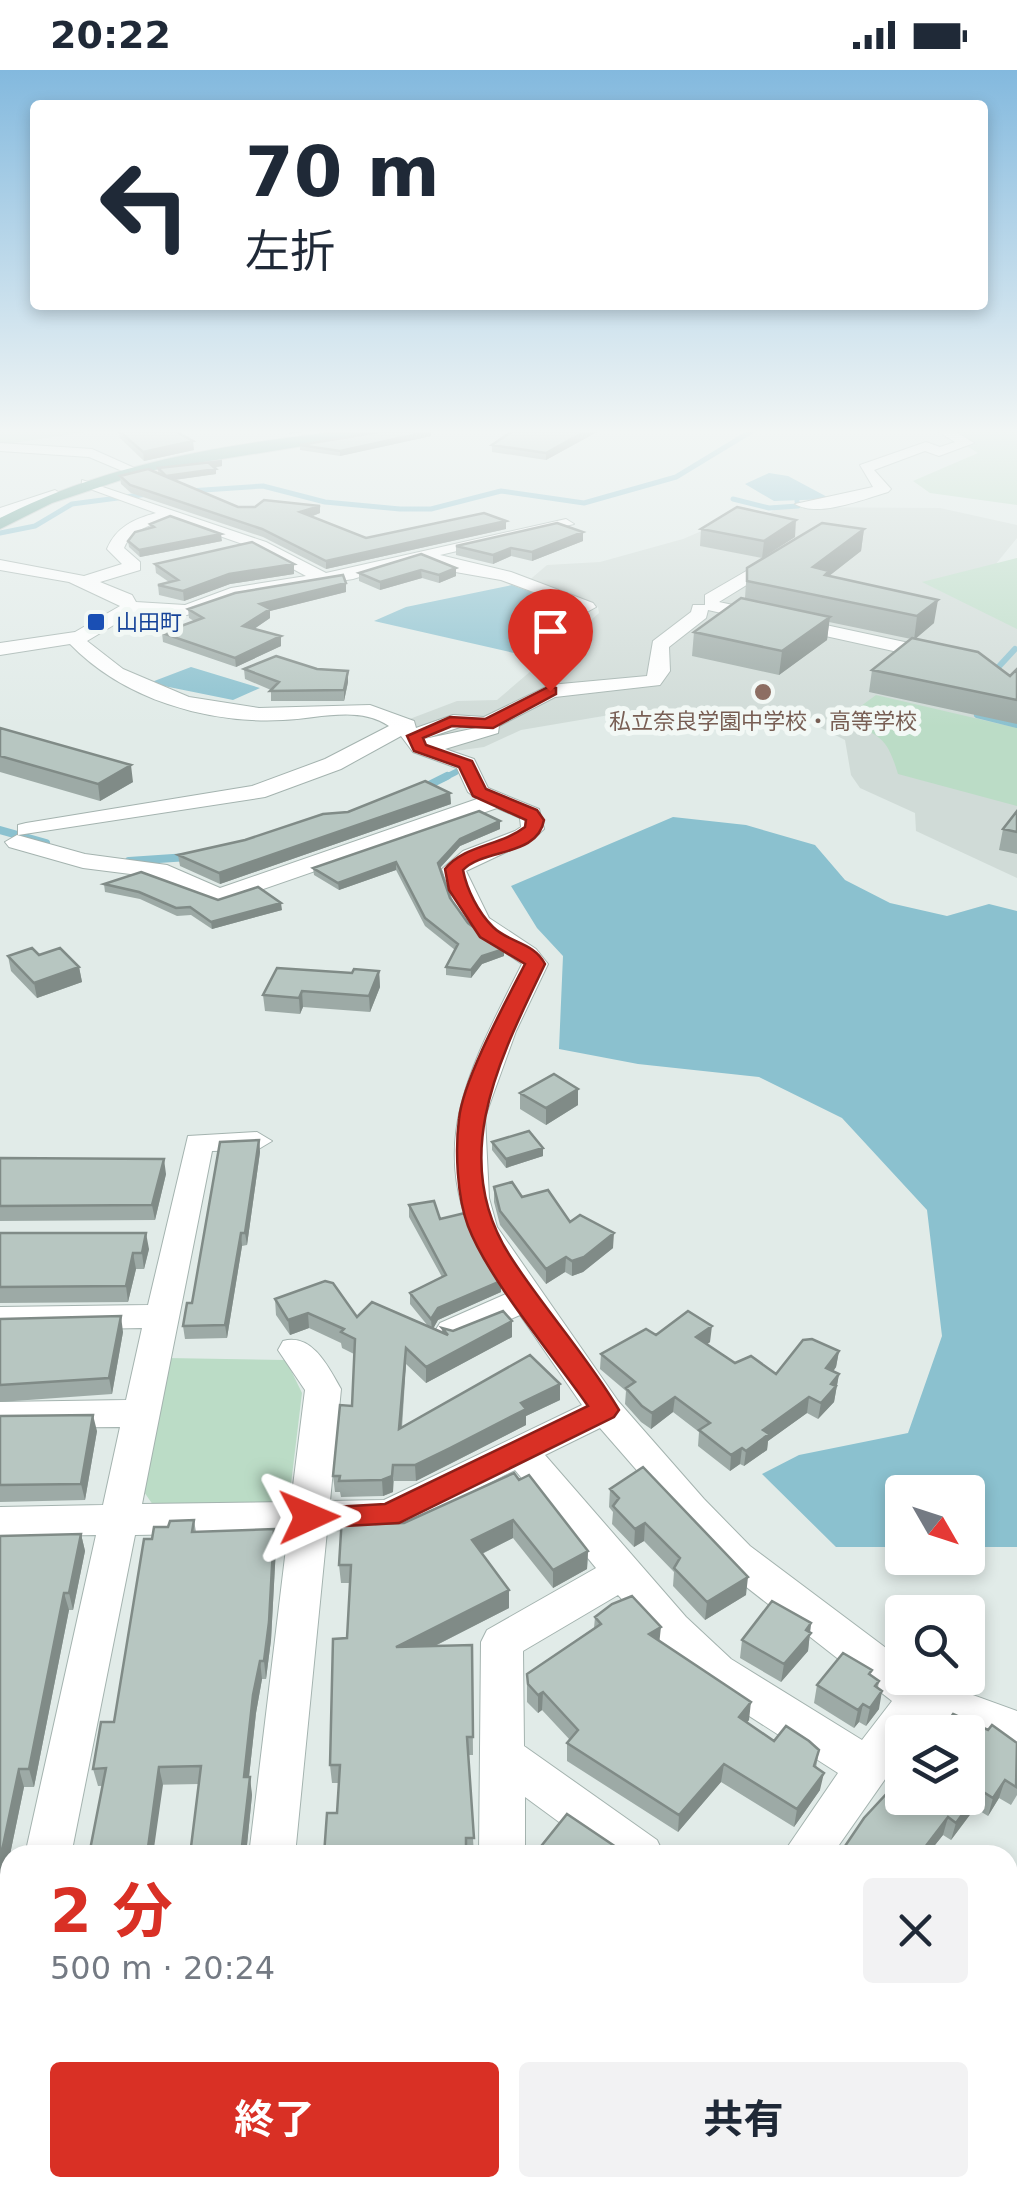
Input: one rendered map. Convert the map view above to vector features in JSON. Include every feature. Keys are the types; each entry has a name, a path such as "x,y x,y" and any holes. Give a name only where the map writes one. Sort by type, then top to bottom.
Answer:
{"street":[{"path":"130,568 135,563 115,549 117,540 132,528"},
{"path":"216,528 255,543 322,578"},
{"path":"0,649 78,637 130,607 187,610 231,592 322,578 545,528"},
{"path":"216,553 255,543"},
{"path":"697,603 799,545"},
{"path":"424,553 450,566 500,574 587,607"},
{"path":"0,565 83,582 118,595 130,607"},
{"path":"83,582 130,568 160,565"},
{"path":"697,603 916,650"},
{"path":"498,800 301,865 220,897 159,870 83,861 22,836 257,792 450,721 487,724 550,691 653,680 660,671 660,645 700,614 697,603"},
{"path":"78,637 80,646 113,675 146,691 260,714 357,709 466,764 479,792 531,814 534,829 515,843 464,859 454,869 458,890 487,933 531,956 535,964 470,1118 468,1150 481,1227 605,1410 690,1510 736,1557 919,1697 1017,1730"},
{"path":"222,883 301,865"},
{"path":"50,1845 198,1142 256,1141"},
{"path":"156,1159 195,1159"},
{"path":"139,1234 179,1234"},
{"path":"452,1331 526,1298"},
{"path":"0,1319 160,1316"},
{"path":"273,1845 323,1388 295,1350"},
{"path":"0,1522 388,1515 605,1410"},
{"path":"0,1415 140,1413"},
{"path":"520,1451 671,1629 716,1672 868,1768"},
{"path":"502,1845 502,1642 623,1572"},
{"path":"812,1845 919,1697"},
{"path":"502,1755 627,1845"}],"shaded area":[{"name":"私立奈良学園中学校・高等学校","path":"708,528 1017,528 1017,538 974,591 1017,600 1017,878 916,831 915,813 860,788 851,775 845,740 808,721 633,711 521,730 484,747 448,752 425,740 407,720 457,701 497,700 599,613 598,607 526,583 547,565 600,562"}],"green space":[{"path":"1017,558 1017,629 922,582"},
{"path":"876,695 1017,728 1017,806 898,774 879,738 842,720"},
{"path":"166,1358 286,1360 302,1393 290,1492 272,1505 153,1505 140,1486"}],"water":[{"path":"512,585 586,612 560,625 544,644 514,653 374,621 406,607"},
{"path":"191,667 260,688 233,700 149,683"},
{"path":"673,817 746,825 815,845 845,880 890,903 947,916 989,904 1017,911 1017,1547 985,1547 985,1475 885,1475 885,1547 836,1547 762,1474 799,1455 908,1433 942,1336 927,1210 842,1118 759,1077 638,1064 559,1049 563,956 537,928 511,886"}],"building":[{"path":"205,528 221,534 139,550 128,541 135,532"},
{"path":"341,528 366,538 412,528 473,528 326,561 262,529"},
{"path":"534,528 583,532 532,552 511,548 493,555 456,546"},
{"path":"702,528 783,528 764,541"},
{"path":"813,528 864,529 813,567 829,571 825,575 938,600 917,616 747,581 747,568"},
{"path":"252,542 294,564 229,574 183,591 158,585 178,580 155,564"},
{"path":"421,554 456,568 439,575 421,570 380,582 359,573"},
{"path":"343,575 346,583 260,604 270,609 243,626 281,636 235,658 162,633 203,618 188,609 235,593"},
{"path":"741,598 830,617 782,651 694,632"},
{"path":"912,638 978,652 1010,676 1017,669 1017,700 872,670"},
{"path":"276,656 317,669 348,671 344,690 270,691 279,682 244,669"},
{"path":"0,728 131,765 98,784 0,756"},
{"path":"425,781 450,793 219,873 178,855 245,840 323,814 348,812"},
{"path":"479,811 500,821 460,839 438,863 450,898 468,923 504,949 482,956 471,970 446,967 458,944 425,918 396,862 338,883 313,868"},
{"path":"1017,811 1017,832 1003,829"},
{"path":"141,872 218,900 258,887 281,903 211,922 190,907 176,908 139,892 104,884"},
{"path":"32,948 39,955 60,948 79,967 34,983 8,956"},
{"path":"277,968 379,971 369,996 302,991 299,998 263,995"},
{"path":"554,1074 578,1089 546,1108 520,1093"},
{"path":"529,1131 543,1148 506,1159 492,1142"},
{"path":"259,1140 245,1233 241,1233 225,1325 183,1326 187,1303 192,1303 220,1142"},
{"path":"0,1158 164,1159 152,1205 0,1206"},
{"path":"512,1182 522,1197 548,1190 570,1222 580,1215 614,1233 584,1257 572,1261 566,1257 546,1269 500,1211 494,1187"},
{"path":"434,1201 440,1219 465,1213 501,1281 438,1308 431,1319 410,1293 446,1275 409,1205"},
{"path":"0,1233 146,1233 142,1253 133,1253 126,1286 0,1287"},
{"path":"325,1281 333,1283 357,1317 372,1302 448,1335 442,1328 453,1331 503,1311 512,1321 426,1367 406,1348 399,1429 530,1355 560,1384 521,1403 526,1409 415,1465 393,1465 392,1476 382,1480 339,1481 340,1476 333,1476 340,1405 352,1406 355,1339 341,1332 344,1329 308,1313 288,1320 275,1299"},
{"path":"688,1311 712,1326 696,1337 735,1363 751,1356 776,1374 803,1340 812,1339 839,1351 826,1368 839,1374 831,1384 836,1386 821,1403 809,1397 763,1430 769,1434 746,1451 742,1448 731,1455 699,1430 710,1423 675,1397 652,1413 642,1406 626,1388 635,1382 601,1354 646,1329 656,1335"},
{"path":"121,1316 109,1378 0,1385 0,1319"},
{"path":"93,1415 81,1484 0,1485 0,1416"},
{"path":"643,1467 748,1577 707,1602 674,1568 680,1558 645,1523 635,1529 613,1506 619,1498 610,1489"},
{"path":"514,1473 519,1480 529,1475 588,1551 553,1570 513,1520 472,1540 509,1590 396,1647 472,1645 473,1737 467,1737 474,1838 466,1838 466,1845 325,1845 327,1813 337,1813 340,1765 330,1765 333,1639 347,1638 351,1565 339,1565 342,1516 376,1514 376,1524 404,1523"},
{"path":"194,1520 192,1532 274,1529 269,1622 264,1661 260,1661 253,1695 244,1777 250,1777 242,1845 191,1845 201,1766 159,1767 148,1845 91,1845 106,1768 93,1769 101,1722 114,1722 144,1539 152,1539 154,1527 168,1527 170,1521"},
{"path":"81,1534 69,1593 64,1593 29,1769 19,1769 3,1845 0,1845 0,1536"},
{"path":"632,1596 661,1627 649,1634 751,1702 739,1717 774,1741 786,1726 819,1750 814,1766 824,1773 797,1809 724,1764 679,1815 567,1743 578,1730 543,1692 538,1695 528,1684 527,1674 601,1624 595,1617 612,1604"},
{"path":"772,1601 811,1623 806,1630 811,1633 784,1664 742,1640"},
{"path":"843,1653 872,1670 869,1674 879,1681 875,1686 882,1691 870,1708 863,1704 858,1710 817,1685"},
{"path":"992,1725 1017,1743 1016,1787 1005,1780 993,1798 985,1793 985,1729"},
{"path":"885,1795 885,1815 962,1815 956,1823 948,1817 927,1845 846,1845"},
{"path":"567,1814 613,1845 542,1845"}],"waterway":[{"path":"0,533 24,528"},
{"path":"991,675 1015,649"},
{"path":"983,706 977,715 1017,725"},
{"path":"442,779 456,772"},
{"path":"423,788 447,776"},
{"path":"0,830 46,843"},
{"path":"129,861 188,857"}],"place":[{"name":"山田町","path":"96,622"},
{"name":"私立奈良学園中学校・高等学校","path":"763,692"}],"route":[{"path":"309,1517 388,1515 605,1410 501,1262 481,1227 468,1150 470,1118 487,1069 535,964 531,956 487,933 458,890 454,869 464,859 515,843 534,829 535,820 531,814 479,792 466,764 427,752 414,736 450,721 487,724 550,691"}]}
